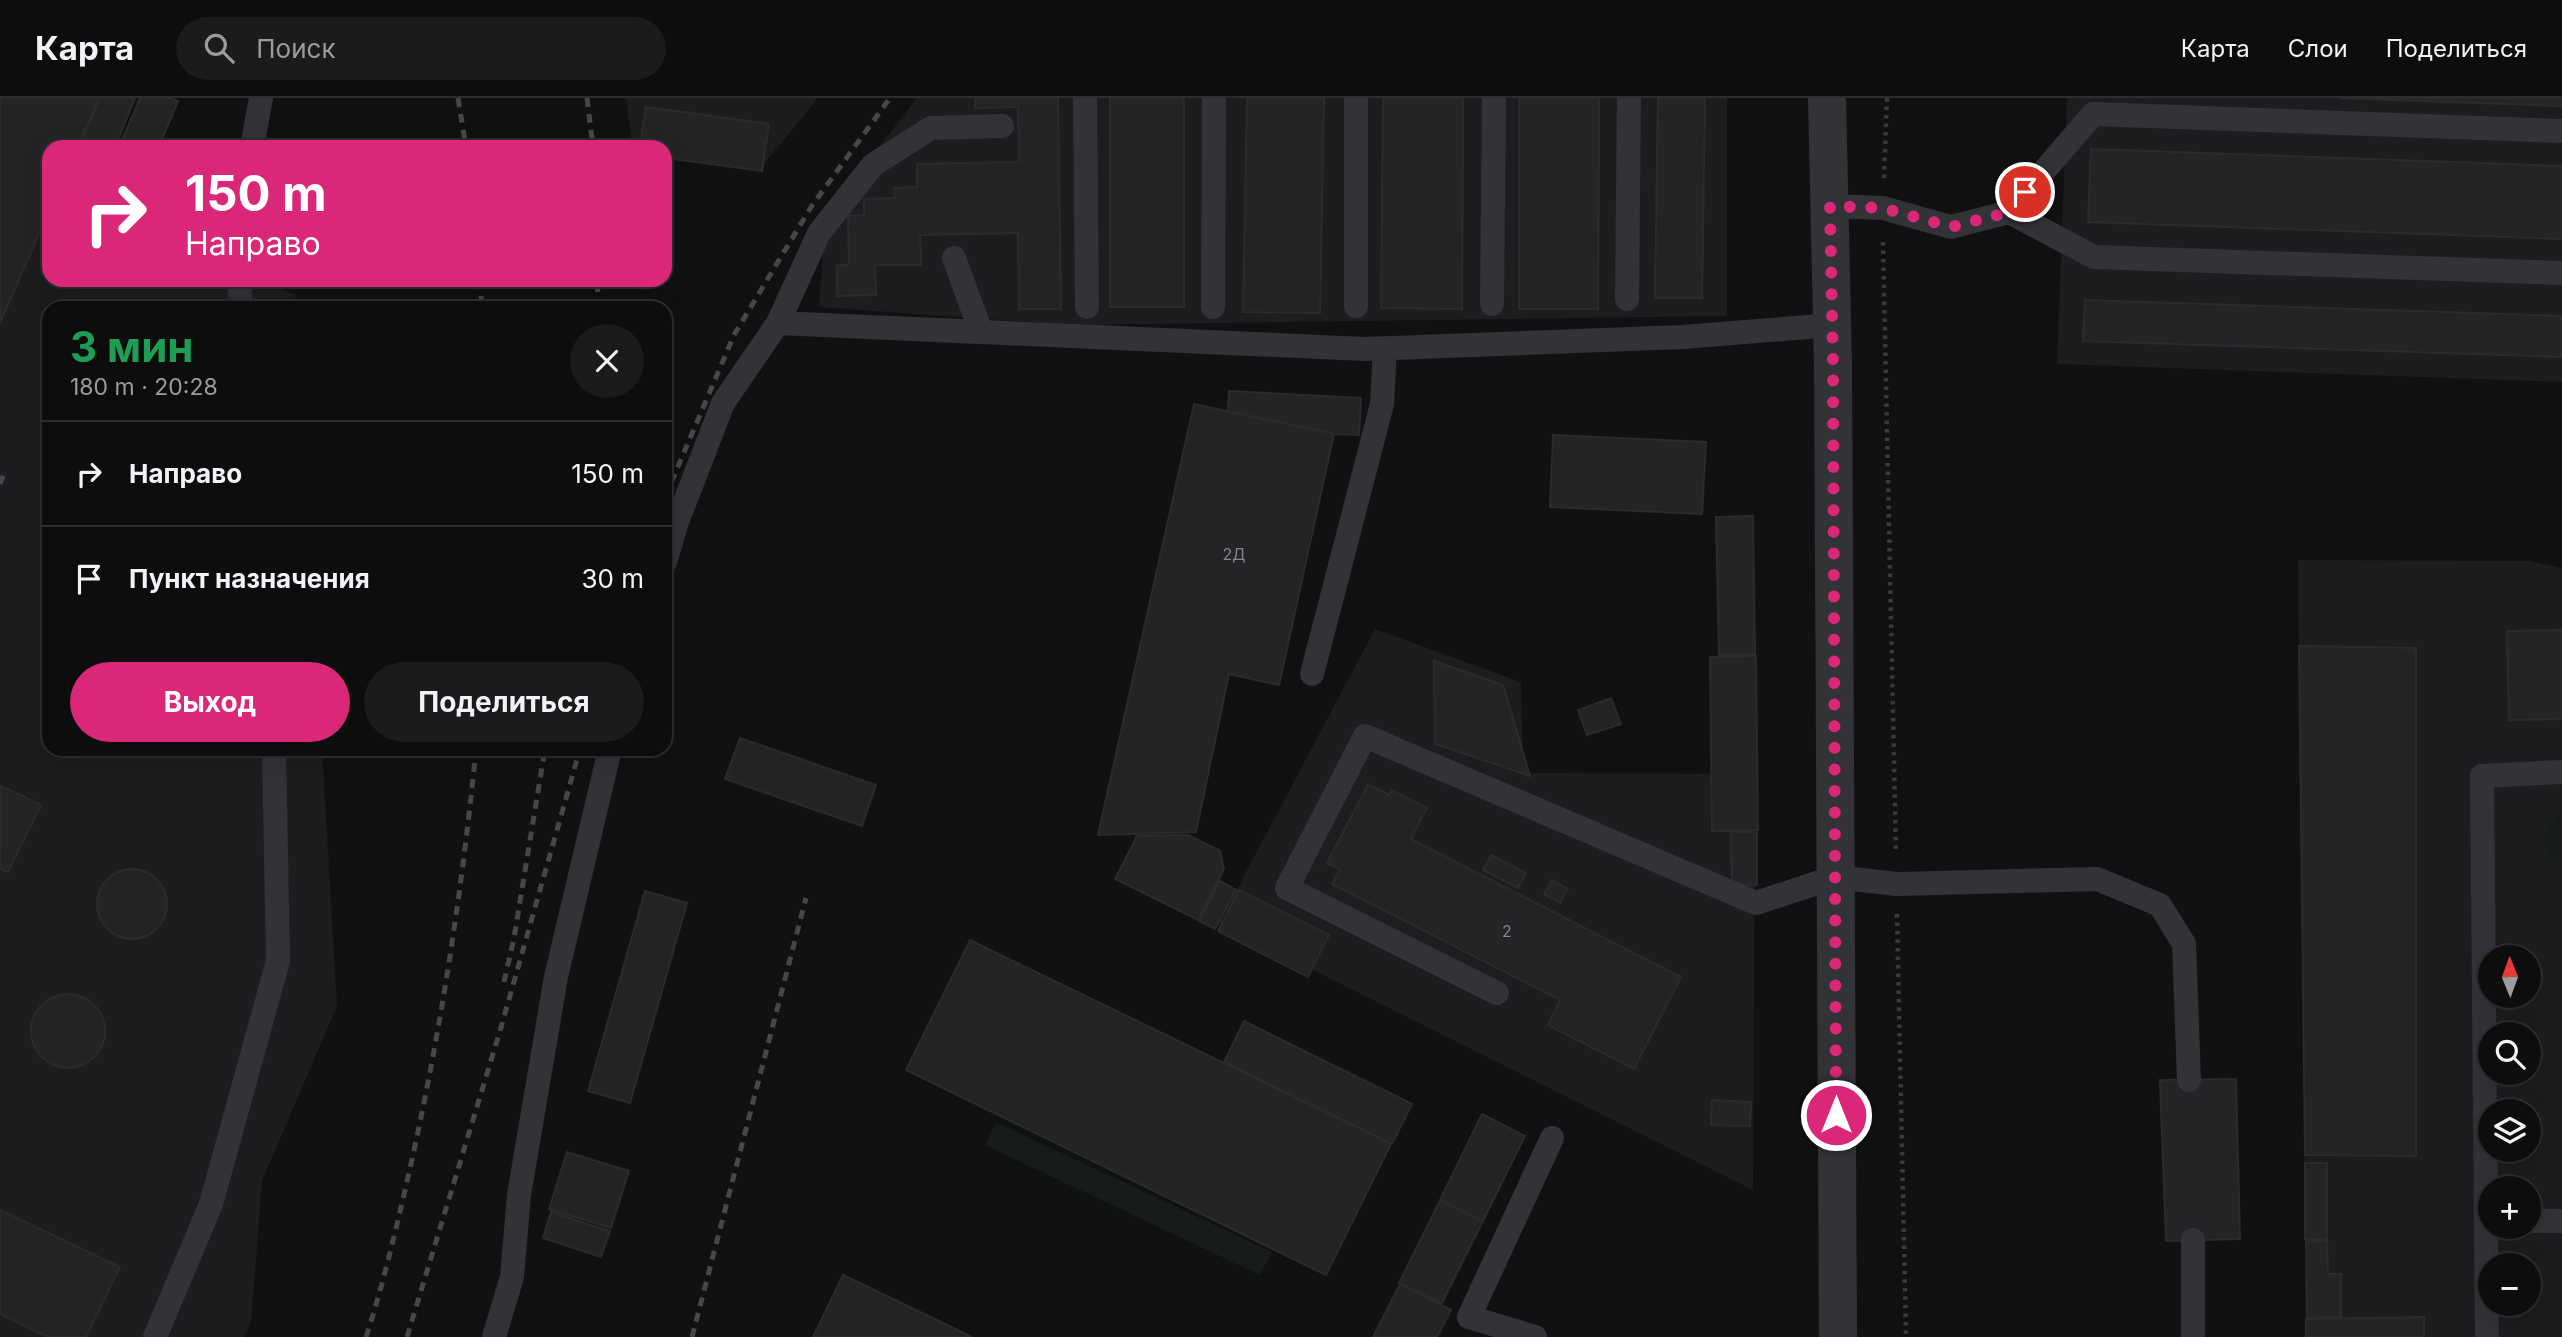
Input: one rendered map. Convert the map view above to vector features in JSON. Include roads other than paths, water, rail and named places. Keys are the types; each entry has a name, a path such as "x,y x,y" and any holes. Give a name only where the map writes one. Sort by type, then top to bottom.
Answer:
{"street":[{"path":"1827,98 1832,325 1840,1333"}],"lane":[{"path":"254,140 261,98"},
{"path":"1085,98 1087,307"},
{"path":"1213,307 1214,98"},
{"path":"1356,98 1356,306"},
{"path":"1492,304 1494,98"},
{"path":"1627,299 1629,98"},
{"path":"1830,206 1883,208 1951,227 2009,212 2093,114 2562,131"},
{"path":"672,539 723,404 778,323 818,233 873,165 931,128 1002,126"},
{"path":"2009,212 2094,257 2562,273"},
{"path":"954,258 981,332"},
{"path":"778,323 1385,349 1683,337 1832,325"},
{"path":"1312,674 1382,404 1385,349"},
{"path":"1497,993 1287,887 1365,736 1756,903 1835,877 1896,884 2096,879 2160,905 2185,944 2189,1080"},
{"path":"155,1337 211,1204 278,961 275,756"},
{"path":"494,1337 512,1277 519,1195 556,977 608,756"},
{"path":"2487,1176 2482,776 2562,772"},
{"path":"1535,1337 1469,1317 1552,1139"},
{"path":"2541,1221 2562,1221"},
{"path":"2487,1337 2488,1239"},
{"path":"2193,1240 2193,1337"}],"railway":[{"path":"458,98 465,140"},
{"path":"587,98 592,140"},
{"path":"672,481 734,335 811,207 890,98"},
{"path":"480,287 482,301"},
{"path":"597,301 598,287"},
{"path":"0,484 5,471"},
{"path":"366,1337 395,1234 438,1031 456,919 475,756"},
{"path":"504,982 514,938 544,756"},
{"path":"407,1337 500,1031 578,756"},
{"path":"692,1337 806,898"}]}
